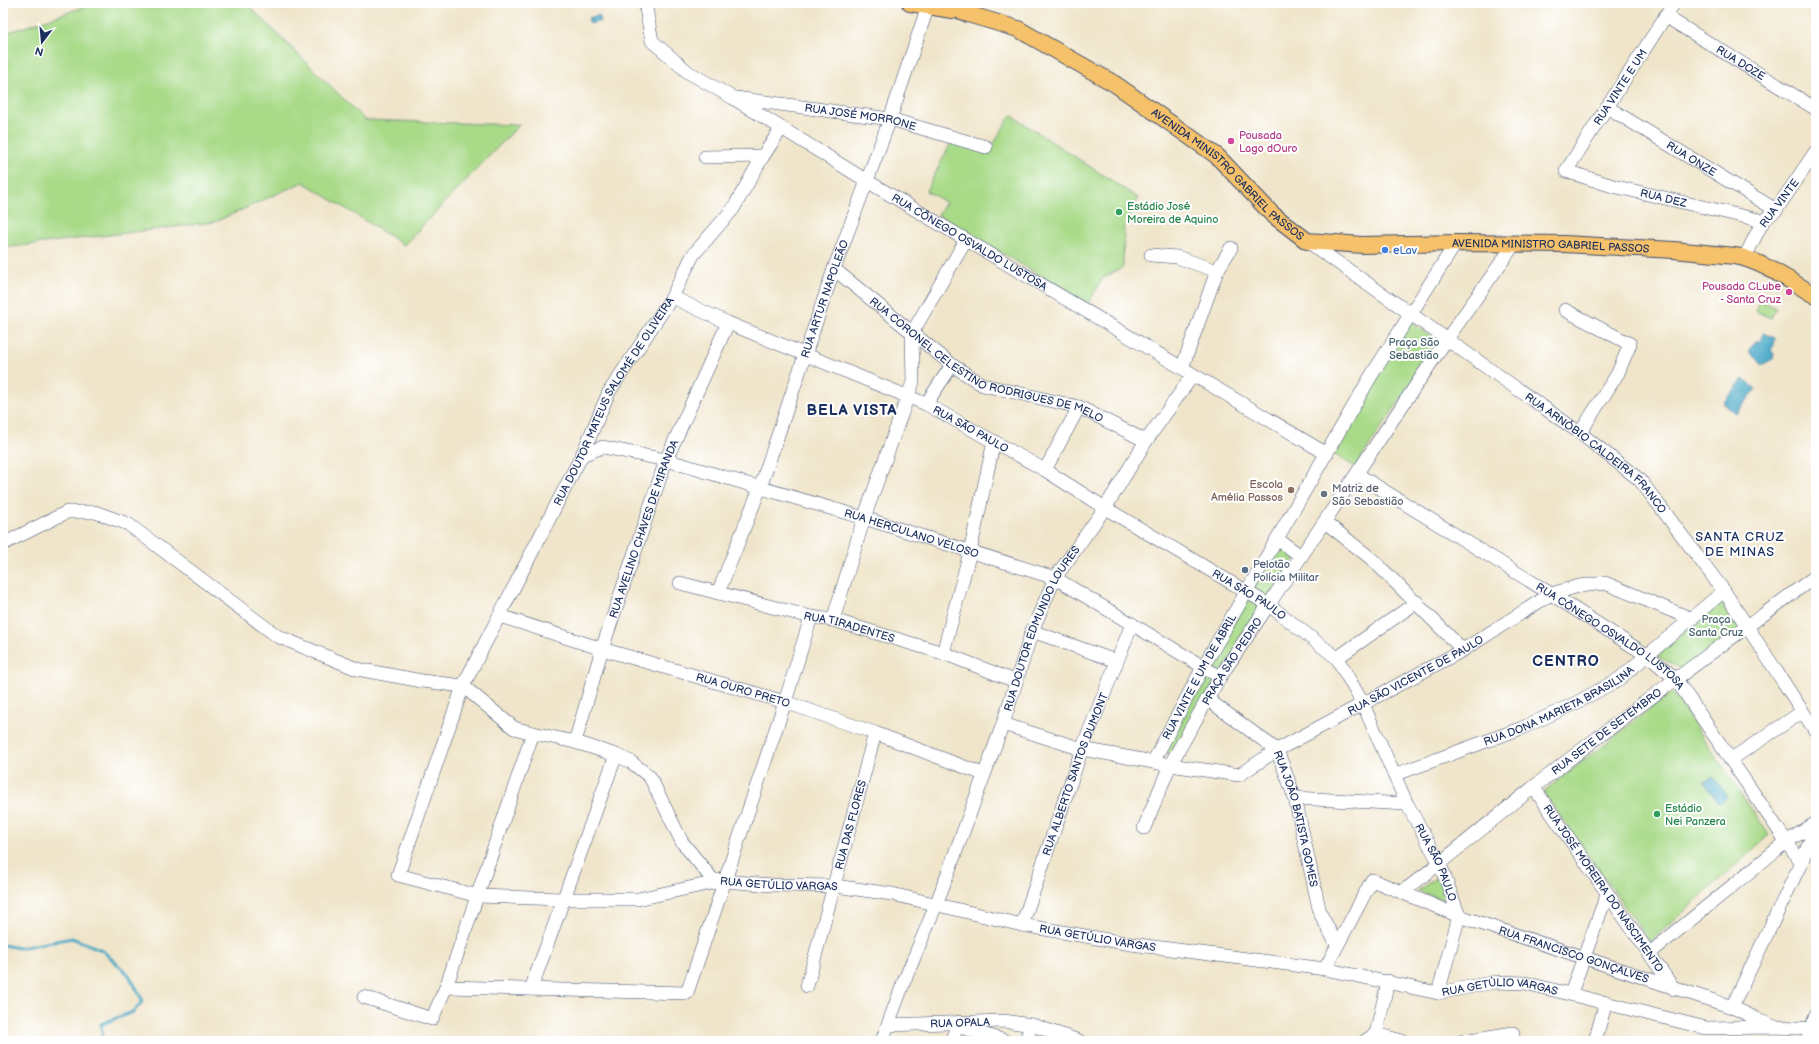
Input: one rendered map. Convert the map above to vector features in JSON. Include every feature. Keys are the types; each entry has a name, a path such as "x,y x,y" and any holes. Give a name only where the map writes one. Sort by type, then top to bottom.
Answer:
{"main road":[{"name":"AVENIDA MINISTRO GABRIEL PASSOS","path":"910,3 934,4 1018,29 1115,84 1217,156 1272,214 1306,241 1363,245 1515,243 1674,250 1745,258 1816,296"}],"street":[{"name":"RUA CÔNEGO OSVALDO LUSTOSA","path":"645,3 652,41 688,72 733,98 866,181 1327,454"},
{"name":"RUA VINTE E UM","path":"1566,171 1674,3"},
{"name":"RUA ARTUR NAPOLEÃO","path":"718,593 760,488 807,354 834,270 866,181 934,4"},
{"name":"RUA DOZE","path":"1665,16 1816,109"},
{"name":"RUA JOSÉ MORRONE","path":"733,98 890,119 986,146"},
{"name":"RUA ONZE","path":"1607,107 1776,210"},
{"name":"RUA DOUTOR MATEUS SALOMÉ DE OLIVEIRA","path":"478,896 398,875 463,686 582,455 609,392 672,297 693,255 733,209 763,156 781,129"},
{"name":"RUA VINTE","path":"1745,258 1763,221 1776,210 1816,151"},
{"path":"705,157 763,156"},
{"name":"RUA DEZ","path":"1566,171 1613,186 1763,221"},
{"path":"833,620 864,518 913,382 912,333 966,240"},
{"name":"RUA ARNÓBIO CALDEIRA FRANCO","path":"1306,241 1580,433 1640,480 1724,591 1816,732"},
{"path":"1248,592 1371,376 1456,243"},
{"path":"1463,650 1373,560 1325,522 1447,339 1515,243"},
{"path":"1182,368 1217,271 1231,248"},
{"path":"1151,255 1176,257 1217,271"},
{"name":"RUA CORONEL CELESTINO RODRIGUES DE MELO","path":"834,270 952,365 983,385 1079,407 1146,441"},
{"name":"RUA SÃO PAULO","path":"672,297 728,323 807,354 926,404 1045,470 1105,508 1248,592 1269,605 1337,658 1363,704 1407,804 1440,864 1459,916"},
{"path":"1565,310 1630,344 1618,373 1580,433"},
{"name":"RUA AVELINO CHAVES DE MIRANDA","path":"575,742 602,649 666,460 728,323"},
{"path":"926,404 952,365"},
{"name":"RUA DOUTOR EDMUNDO LOURES","path":"882,1041 936,905 983,774 1003,724 1015,681 1032,631 1055,578 1105,508 1146,441 1193,375"},
{"path":"1045,470 1079,407"},
{"path":"943,653 970,552 994,441"},
{"name":"RUA HERCULANO VELOSO","path":"582,455 604,447 666,460 864,518 1055,578 1220,677"},
{"name":"RUA CÔNEGO OSVALDO LUSTOSA","path":"1357,474 1648,656 1675,678 1801,864"},
{"path":"3,544 67,512 95,512 128,524 277,636 357,669 422,681 463,686"},
{"name":"PRAÇA SÃO PEDRO","path":"1144,828 1170,765 1207,698 1325,522"},
{"path":"1277,539 1301,556"},
{"name":"RUA SETE DE SETEMBRO","path":"1402,892 1440,864 1534,788 1675,678 1816,576"},
{"name":"RUA TIRADENTES","path":"680,583 811,617 833,620 943,653 1015,681"},
{"name":"RUA SÃO VICENTE DE PAULO","path":"1003,724 1082,749 1170,765 1239,774 1277,750 1463,650 1551,594 1579,586 1605,583 1692,619"},
{"name":"RUA DONA MARIETA BRASILINA","path":"1394,775 1522,728 1569,706 1619,679 1724,591"},
{"name":"RUA VINTE E UM DE ABRIL","path":"1153,762 1203,667 1248,592"},
{"path":"1337,658 1416,602"},
{"name":"RUA OURO PRETO","path":"500,616 602,649 785,702 875,733 983,774"},
{"path":"446,987 687,993 785,702 811,617"},
{"name":"RUA ALBERTO SANTOS DUMONT","path":"1022,925 1082,749 1132,624"},
{"path":"1032,631 1116,661"},
{"name":"RUA GETÚLIO VARGAS","path":"463,686 514,728 575,742 616,755 631,762 650,777 682,842 713,880 772,885 835,886 892,894 1022,925 1131,944 1325,969 1438,992 1495,982 1525,983 1571,993 1706,1028 1776,1027 1811,1033"},
{"name":"RUA JOÃO BATISTA GOMES","path":"1207,698 1277,750 1296,798 1320,913 1337,946"},
{"path":"1730,760 1802,712"},
{"path":"364,997 432,1019 446,987 533,733"},
{"name":"RUA DAS FLORES","path":"807,986 875,733"},
{"path":"531,990 616,755"},
{"name":"RUA JOSÉ MOREIRA DO NASCIMENTO","path":"1534,788 1674,989"},
{"path":"1296,798 1407,804"},
{"path":"1650,953 1786,842 1816,823"},
{"path":"1732,1008 1801,864 1816,827"},
{"name":"RUA FRANCISCO GONÇALVES","path":"1337,946 1372,880 1459,916 1732,1008 1776,1027"},
{"path":"478,896 563,899 638,899 725,881"},
{"path":"1571,993 1607,894"},
{"path":"1438,992 1459,916"},
{"path":"1325,969 1337,946"},
{"path":"1388,981 1370,1037 1402,1041"},
{"path":"1595,1041 1606,1002"},
{"path":"1811,1033 1816,1014"},
{"name":"RUA OPALA","path":"888,1025 958,1024 1004,1021 1032,1025 1079,1041"},
{"path":"952,1041 958,1024 1004,1041"},
{"path":"1025,1041 1032,1025"},
{"path":"1464,1041 1513,1033"}],"green space":[{"path":"96,3 246,3 365,120 519,125 404,245 303,182 215,222 3,248 3,34"},
{"path":"1011,115 1138,198 1124,225 1123,267 1102,279 1088,304 938,215 946,202 926,191 952,141 990,150"},
{"path":"1760,300 1776,308 1771,318 1755,311"},
{"name":"Praça São Sebastião","path":"1410,321 1439,342 1355,467 1332,453"},
{"path":"1280,546 1296,558 1268,598 1253,589"},
{"path":"1248,599 1263,608 1221,673 1208,665"},
{"name":"Praça Santa Cruz","path":"1720,600 1739,629 1681,669 1657,656"},
{"path":"1205,672 1217,679 1172,756 1161,751"},
{"name":"Estádio Nei Panzera","path":"1672,692 1769,835 1650,942 1543,792"},
{"path":"1440,874 1453,903 1418,891"}],"water":[{"path":"599,15 601,21 590,24 588,18"},
{"path":"1764,333 1775,338 1774,345 1771,350 1774,354 1773,359 1762,365 1749,352 1749,349 1756,342 1760,342"},
{"path":"1743,379 1756,389 1736,414 1723,403"},
{"path":"1713,776 1728,797 1719,803 1704,782"}],"waterway":[{"path":"3,945 19,948 72,938 102,950 129,975 143,1001 133,1012 101,1024 103,1041"}],"place":[{"name":"Pousada Lago dOuro","path":"1231,141"},
{"name":"Estádio José Moreira de Aquino","path":"1119,212"},
{"name":"eLav","path":"1385,250"},
{"name":"Pousada CLube - Santa Cruz","path":"1789,292"},
{"name":"Escola Amélia Passos","path":"1291,490"},
{"name":"Matriz de São Sebastião","path":"1324,494"},
{"name":"Pelotão Polícia Militar","path":"1245,570"},
{"name":"Estádio Nei Panzera","path":"1657,814"}],"district":[{"name":"BELA VISTA","path":"852,410"},
{"name":"SANTA CRUZ DE MINAS","path":"1740,544"},
{"name":"CENTRO","path":"1566,661"}]}
